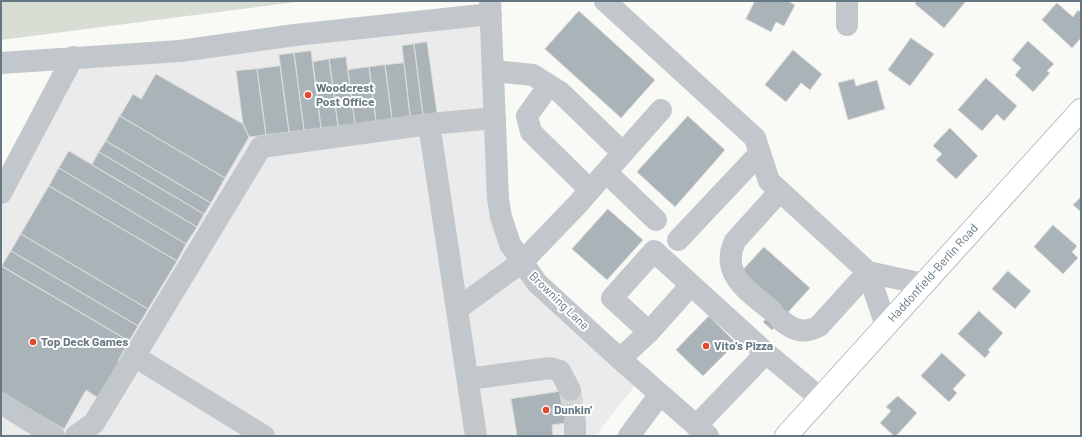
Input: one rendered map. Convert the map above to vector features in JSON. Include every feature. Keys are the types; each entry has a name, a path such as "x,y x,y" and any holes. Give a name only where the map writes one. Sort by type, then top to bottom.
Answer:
{"main road":[{"name":"Haddonfield-Berlin Road","path":"786,436 1081,110"}],"street":[{"path":"605,1 755,138 769,181 868,272 886,326"},
{"path":"847,1 848,25"},
{"path":"1,63 180,51 490,7"},
{"name":"Browning Lane","path":"490,7 499,205 510,244 537,283 702,431"},
{"path":"1,194 73,57"},
{"path":"493,71 533,75 549,85 560,92 623,153"},
{"path":"549,85 526,116 531,132 590,190"},
{"path":"457,309 522,262 590,190 661,110"},
{"path":"76,436 94,423 262,147 429,124 494,118"},
{"path":"429,124 476,436"},
{"path":"678,240 760,153"},
{"path":"606,172 656,220"},
{"path":"780,191 736,241 731,250 730,261 732,271 737,280 796,331 804,332 815,328 868,272"},
{"path":"649,332 612,298 654,251 766,353 820,398"},
{"path":"868,272 923,284"},
{"path":"620,359 649,332 691,285"},
{"path":"702,431 766,353"},
{"path":"134,356 264,436"},
{"path":"468,379 550,368 560,371 570,390"},
{"path":"629,436 660,394"},
{"path":"1,404 54,436"}],"shaded area":[{"path":"1,1 304,1 1,40"},
{"path":"491,14 510,244 641,378 595,436 1,436 1,180 73,57"}],"building":[{"path":"755,1 788,1 795,5 784,26 776,22 771,32 746,19"},
{"path":"917,1 966,1 944,28 915,4"},
{"path":"1057,3 1073,17 1078,10 1081,13 1081,38 1072,48 1042,20"},
{"path":"579,11 655,80 621,118 545,49"},
{"path":"911,38 934,54 910,86 888,70"},
{"path":"1028,41 1054,64 1047,71 1050,73 1033,92 1015,75 1021,68 1012,60"},
{"path":"427,42 437,113 423,115 414,44"},
{"path":"414,44 423,115 410,116 402,46"},
{"path":"793,50 822,74 810,90 801,83 786,102 765,85"},
{"name":"Woodcrest Post Office","path":"311,51 321,128 304,130 294,53"},
{"path":"294,53 304,130 289,132 279,55"},
{"path":"346,57 355,124 338,126 329,59"},
{"path":"329,59 338,126 321,128 313,62"},
{"path":"404,63 410,116 392,119 385,65"},
{"path":"385,65 392,119 376,121 369,67"},
{"path":"280,66 289,132 266,135 257,69"},
{"path":"369,67 376,121 355,124 348,70"},
{"path":"257,69 266,135 249,137 243,124 236,71"},
{"path":"156,74 243,124 249,137 225,178 120,116 133,94 141,99"},
{"path":"986,78 1017,106 1004,121 997,114 982,131 958,110"},
{"path":"854,79 856,86 877,80 885,109 848,120 838,83"},
{"path":"120,116 225,178 211,203 106,141"},
{"path":"688,116 725,150 675,207 637,172"},
{"path":"950,128 978,156 956,179 936,160 942,154 933,146"},
{"path":"106,141 211,203 204,214 99,152"},
{"path":"69,151 197,227 186,244 59,168"},
{"path":"99,152 204,214 197,227 92,165"},
{"path":"59,168 186,244 177,261 49,186"},
{"path":"49,186 177,261 148,309 21,234"},
{"path":"1081,197 1081,212 1073,205"},
{"path":"608,209 643,240 607,280 572,249"},
{"path":"1053,225 1077,246 1072,252 1078,258 1063,274 1034,247"},
{"path":"21,234 148,309 138,326 11,251"},
{"path":"764,247 810,288 772,330 763,322 779,305 742,271"},
{"path":"11,251 138,326 129,341 2,266"},
{"path":"1,266 129,341 118,361 125,365 103,401 86,390 64,429 1,392"},
{"path":"1008,271 1031,291 1015,309 992,289"},
{"path":"979,311 1003,333 988,350 990,352 985,358 958,334"},
{"name":"Vito's Pizza","path":"709,316 736,343 703,376 676,350"},
{"path":"942,353 966,375 953,389 957,393 949,402 921,376"},
{"name":"Dunkin'","path":"576,389 580,421 552,425 553,436 517,436 511,399"},
{"path":"898,396 917,413 896,436 894,436 880,423 891,411 886,407"}],"tunnel":[{"path":"570,390 575,421"}],"place":[{"name":"Woodcrest Post Office","path":"308,95"},
{"name":"Top Deck Games","path":"33,342"},
{"name":"Vito's Pizza","path":"706,346"},
{"name":"Dunkin'","path":"546,410"}]}
